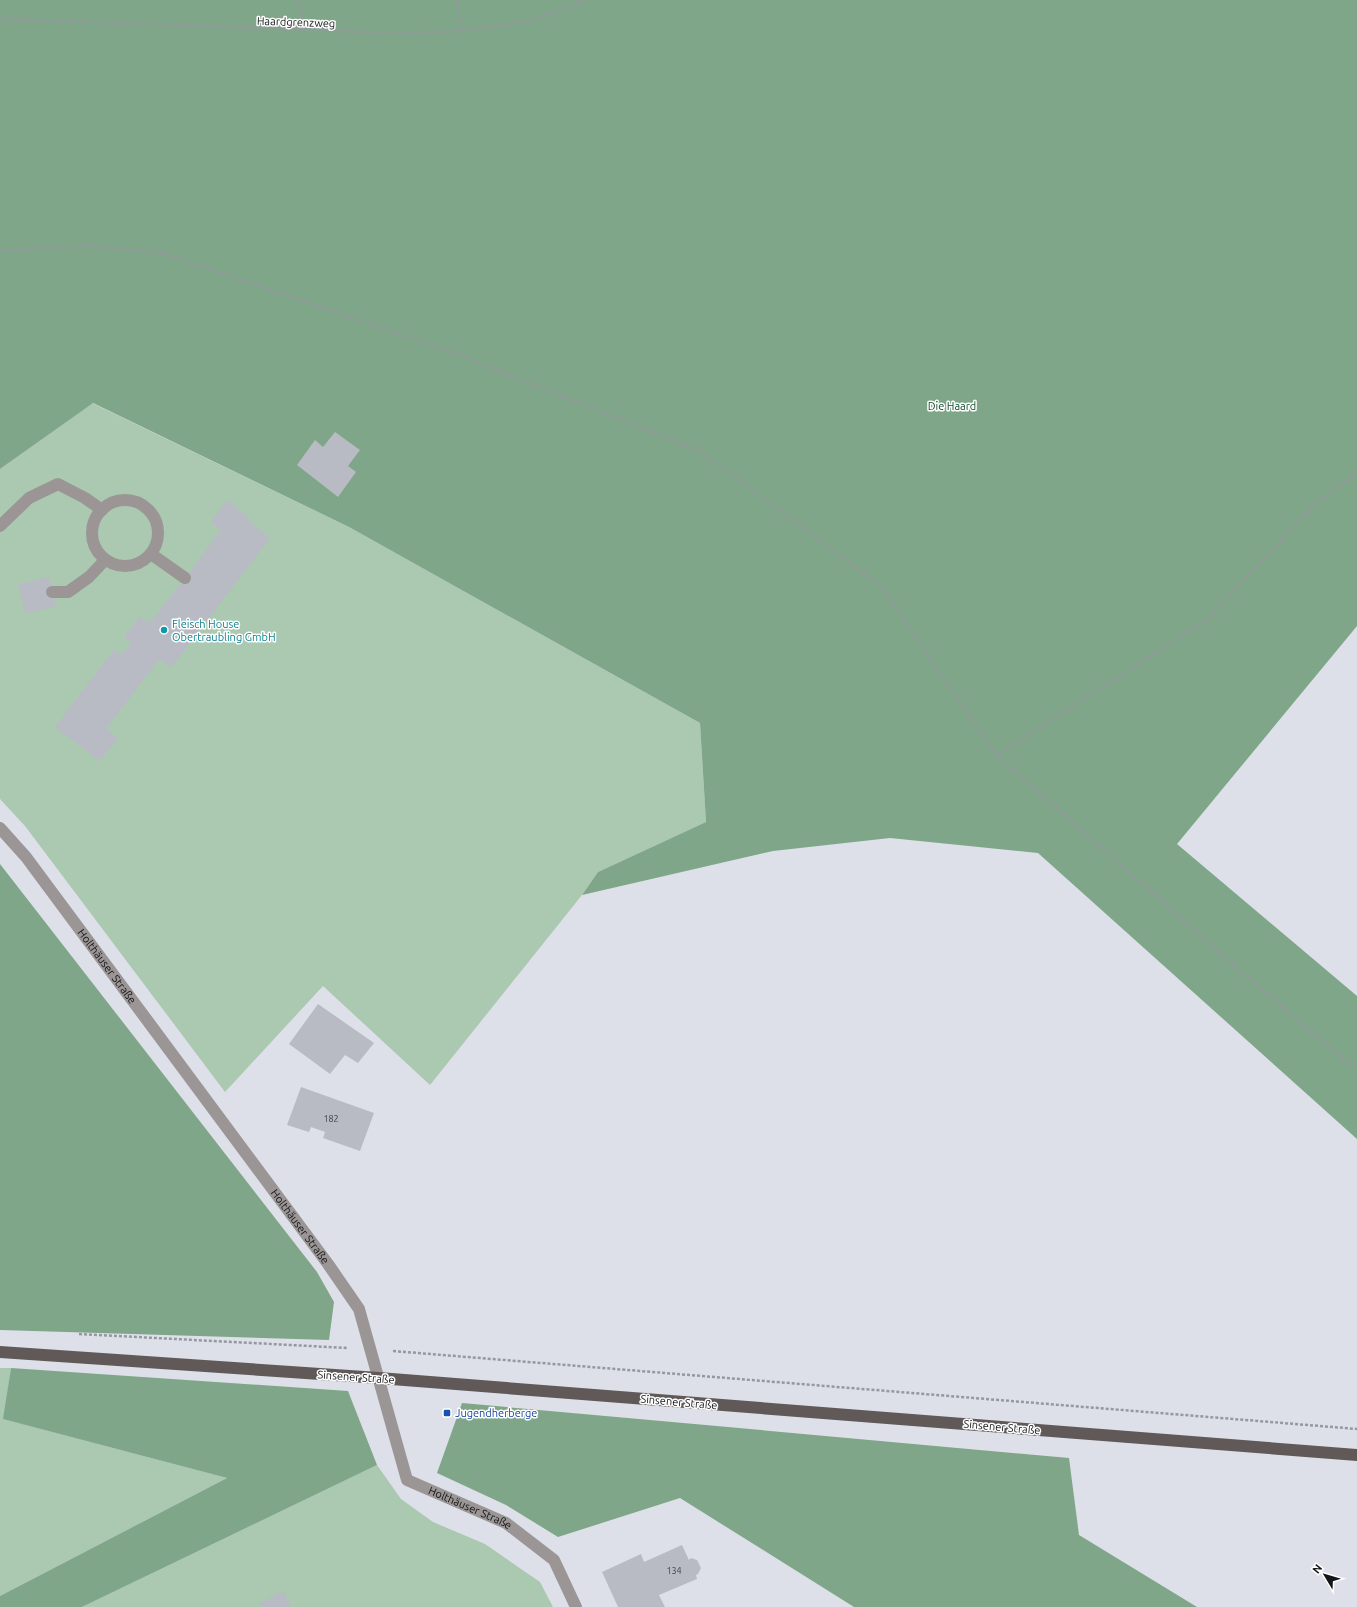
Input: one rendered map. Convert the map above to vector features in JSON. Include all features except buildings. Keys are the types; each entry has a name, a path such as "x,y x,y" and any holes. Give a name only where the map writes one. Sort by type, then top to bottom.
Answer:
{"main road":[{"name":"Sinsener Straße","path":"0,1352 379,1378 1357,1455"}],"street":[{"path":"0,526 30,498 58,484 85,498 102,510"},
{"path":"121,500 136,502 150,511 155,519 158,529 158,540 151,554 138,564 127,566 116,565 106,560 98,552 93,541 92,530 96,519 102,510 121,500"},
{"path":"151,554 185,578"},
{"path":"52,592 68,592 89,577 106,560"},
{"name":"Holthäuser Straße","path":"0,828 26,857 328,1264 359,1309 407,1480 506,1523 554,1560 576,1607"}],"path":[{"path":"297,0 306,30"},
{"path":"457,0 461,31"},
{"name":"Haardgrenzweg","path":"0,19 396,33 461,31 530,22 586,0"},
{"path":"0,251 88,245 166,254 457,354 700,451 882,587 996,755 1300,1023 1357,1069"},
{"path":"996,755 1205,621 1310,510 1357,471"},
{"path":"71,1333 370,1350 1357,1429"}],"green space":[{"name":"Die Haard","path":"0,0 1357,0 1357,626 1177,844 1357,996 1357,1139 1038,853 890,838 773,851 582,895 598,872 706,822 700,723 349,527 93,403 0,469"},
{"path":"92,403 349,527 700,723 706,822 598,872 582,895 430,1085 323,986 225,1092 25,826 0,799 0,469"},
{"path":"0,864 317,1272 334,1302 329,1340 0,1330"},
{"path":"0,1368 11,1368 4,1419 227,1478 0,1596"},
{"path":"11,1368 348,1391 377,1465 82,1607 0,1607 0,1596 227,1478 3,1419"},
{"path":"462,1403 1069,1458 1079,1535 1197,1607 854,1607 680,1498 558,1537 506,1505 437,1473"},
{"path":"377,1465 401,1499 433,1522 485,1544 540,1582 553,1607 82,1607"}],"place":[{"name":"Fleisch House Obertraubling GmbH","path":"164,630"},
{"name":"Jugendherberge","path":"447,1413"}]}
